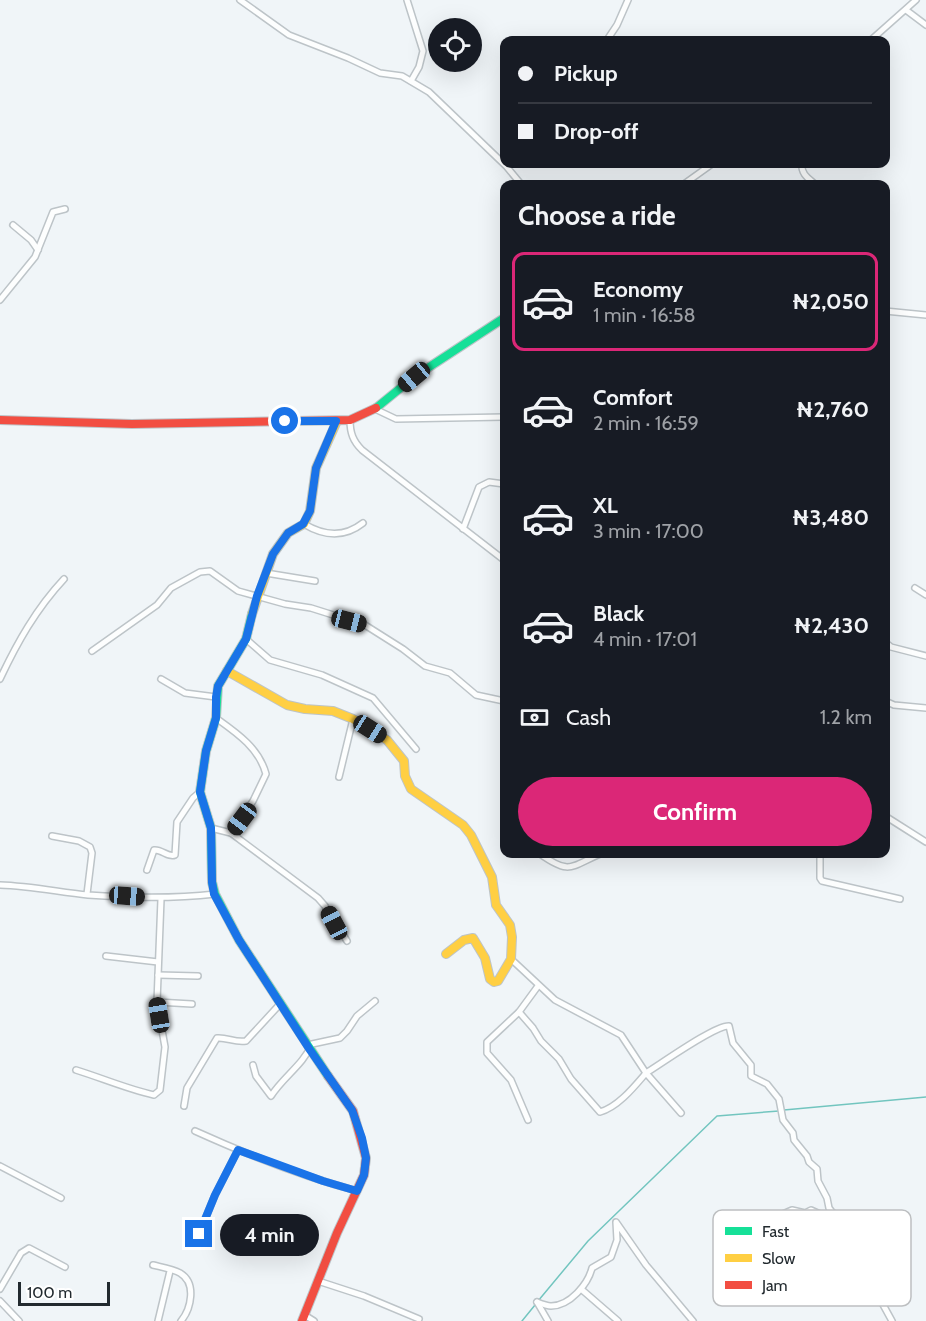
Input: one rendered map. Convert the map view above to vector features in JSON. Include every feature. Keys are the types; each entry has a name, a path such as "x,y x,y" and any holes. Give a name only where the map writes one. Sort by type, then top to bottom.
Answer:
{"street":[{"path":"240,0 290,35 380,73 402,76 411,81 429,92 500,158"},
{"path":"407,0 423,51 419,67 414,72 411,81"},
{"path":"610,36 617,26 628,0"},
{"path":"876,36 916,0"},
{"path":"906,10 926,25"},
{"path":"690,180 706,168"},
{"path":"0,300 30,265 53,212 65,209"},
{"path":"13,225 31,240 38,250"},
{"path":"890,311 926,315"},
{"path":"0,420 132,424 350,420 375,410 414,377 500,321"},
{"path":"375,410 396,419 500,417"},
{"path":"350,420 353,441 362,450 500,557"},
{"path":"314,1321 304,1318 337,1233 364,1175 366,1158 362,1138 352,1110 239,940 214,894 211,828 200,792 206,751 216,718 218,686 246,639 257,596 273,554 288,533 303,524 310,511 316,468 336,421"},
{"path":"463,529 479,487 489,482 500,483"},
{"path":"303,524 324,534 337,535 353,531 363,523"},
{"path":"92,651 157,605 171,588 200,572 210,571 233,589 285,604 311,608 365,625 425,666 450,673 476,695 500,701"},
{"path":"266,573 315,581"},
{"path":"0,679 16,644 52,592 64,579"},
{"path":"915,588 926,595"},
{"path":"246,639 270,660 322,675 373,698 416,749"},
{"path":"890,646 926,656"},
{"path":"227,670 287,705 333,711 353,719 387,740 404,761 405,776 411,789 452,816 471,835 492,877 496,905 510,926 511,958 498,981 494,982 489,977 488,966 480,947 473,938 464,940 446,954"},
{"path":"161,679 185,693 216,697"},
{"path":"890,703 926,708"},
{"path":"216,718 247,741 264,765 266,774 253,801 231,833"},
{"path":"339,777 353,719"},
{"path":"147,870 154,850 171,856 175,855 177,822 200,792"},
{"path":"890,819 926,842"},
{"path":"211,828 231,833 318,898 347,941"},
{"path":"52,836 79,841 90,847 92,853 87,894"},
{"path":"546,858 558,866 570,868 591,858"},
{"path":"820,858 822,881 900,899"},
{"path":"0,885 87,894 161,898 214,894"},
{"path":"76,1070 106,1079 124,1088 154,1095 160,1090 165,1047 157,1002 162,926 161,898"},
{"path":"106,956 158,962"},
{"path":"511,958 555,1000 621,1035 646,1073 681,1113"},
{"path":"158,975 198,976"},
{"path":"528,1120 511,1080 487,1053 486,1042 519,1012 538,986"},
{"path":"253,1065 256,1076 271,1096 277,1086 310,1050 312,1044 340,1038 357,1016 375,1001"},
{"path":"157,1002 192,1004"},
{"path":"183,1106 187,1088 217,1038 238,1042 246,1041 281,1003"},
{"path":"519,1012 600,1112 614,1104 646,1073 707,1034 729,1026 733,1042 751,1065 751,1076 767,1084 779,1099 786,1126 816,1169 818,1181 831,1210"},
{"path":"195,1131 238,1150 357,1191"},
{"path":"199,1234 215,1195 238,1150"},
{"path":"0,1167 61,1198"},
{"path":"548,1321 537,1302 549,1306 560,1305 581,1290 592,1268 611,1257 617,1240 616,1222 646,1264 693,1321"},
{"path":"0,1289 21,1253 29,1248 65,1267"},
{"path":"153,1264 180,1273 188,1280 191,1295 185,1316 181,1321"},
{"path":"159,1321 170,1271"},
{"path":"318,1281 364,1296 419,1319"},
{"path":"581,1290 618,1321"},
{"path":"0,1301 19,1321"},
{"path":"884,1306 892,1321"}],"waterway":[{"path":"784,1110 926,1097"},
{"path":"538,1301 588,1241 717,1116 779,1111"},
{"path":"522,1321 535,1305"}],"traffic: fast":[{"path":"376,408 414,377 500,321"},
{"path":"252,614 246,639 218,686 216,718 206,751 200,792 211,828 212,882 215,894 239,940 328,1076"}],"traffic: slow":[{"path":"252,614 273,554 288,533 304,524 310,511 316,468 337,421"},
{"path":"227,671 287,705 333,711 353,719 387,740 404,761 405,776 411,789 463,825 471,835 492,877 496,905 510,925 511,959 498,981 494,982 490,979 485,958 473,938 464,940 446,954"}],"traffic: jam":[{"path":"0,420 132,424 350,420 376,408"},
{"path":"302,1321 337,1233 364,1175 366,1158 353,1111 328,1076"}],"route":[{"path":"199,1234 215,1195 238,1150 357,1191 364,1175 366,1158 352,1110 261,975 214,894 211,828 200,792 206,751 216,718 218,686 246,639 257,596 273,554 288,533 303,524 310,511 316,468 336,421 285,421"}]}
